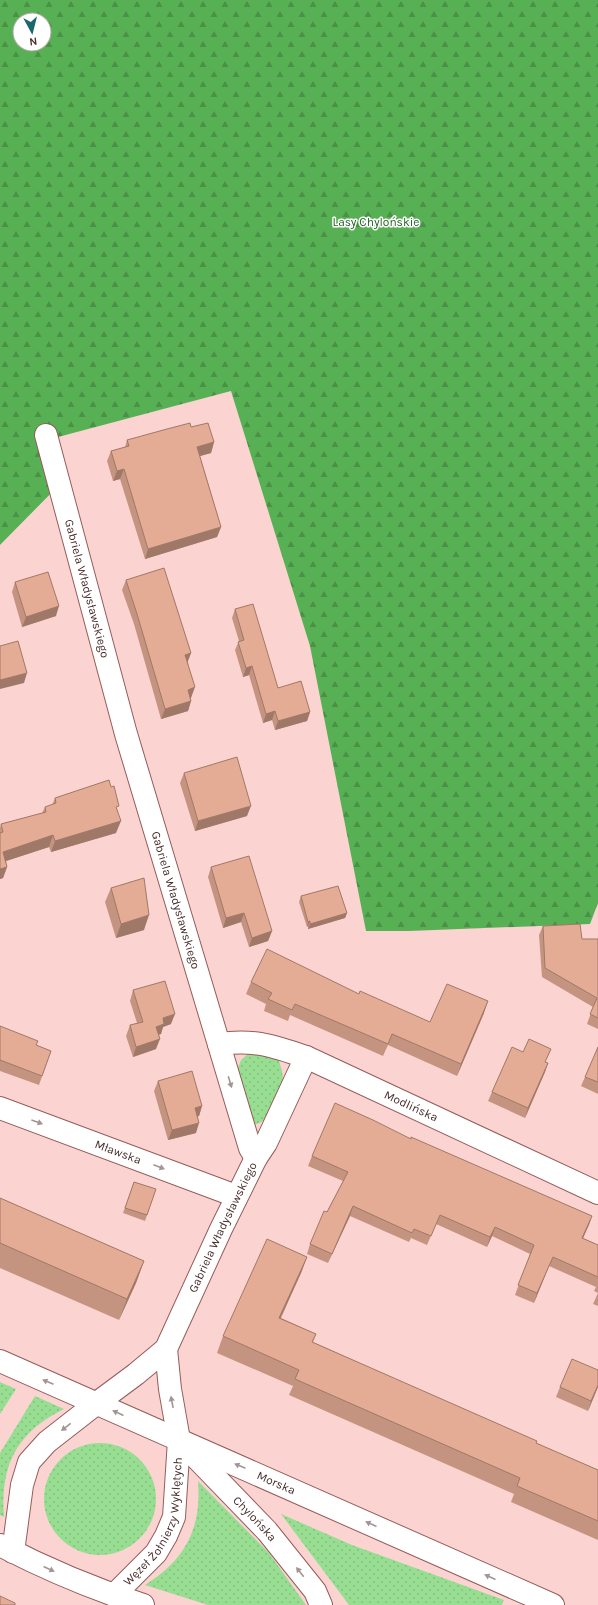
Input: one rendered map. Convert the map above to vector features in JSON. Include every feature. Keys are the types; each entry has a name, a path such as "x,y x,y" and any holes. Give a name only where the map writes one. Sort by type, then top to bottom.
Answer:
{"street":[{"name":"Gabriela Władysławskiego","path":"46,435 126,734 250,1148 256,1158 236,1196 166,1349 136,1374 96,1403"},
{"name":"Modlińska","path":"219,1044 239,1041 266,1044 306,1057 598,1193"},
{"path":"256,1158 266,1143 306,1057"},
{"name":"Mławska","path":"0,1108 236,1196"},
{"path":"166,1349 170,1389 179,1440"},
{"name":"Morska","path":"0,1361 553,1605"},
{"path":"96,1403 47,1442 29,1462 7,1548 58,1573 143,1605"},
{"name":"Węzeł Żołnierzy Wyklętych","path":"114,1595 156,1553 166,1536 174,1517 179,1440"},
{"name":"Chylońska","path":"179,1440 267,1531 315,1591 320,1605"}],"green space":[{"name":"Lasy Chylońskie","path":"0,0 598,0 598,903 590,924 409,931 366,931 310,646 231,391 58,437 68,476 0,545"},
{"path":"249,1053 269,1055 279,1061 284,1086 271,1117 257,1124 253,1124 237,1070 241,1060"},
{"path":"0,1382 16,1389 0,1414"},
{"path":"35,1396 64,1409 34,1428 15,1452 5,1481 4,1517 0,1515 0,1453"},
{"path":"100,1443 111,1444 121,1448 131,1453 139,1460 146,1468 151,1478 155,1488 155,1510 151,1520 146,1530 139,1538 131,1545 121,1550 111,1554 100,1555 89,1554 79,1550 69,1545 61,1538 54,1530 49,1520 45,1510 44,1499 45,1488 49,1478 54,1468 61,1460 69,1453 79,1448 89,1444"},
{"path":"198,1481 269,1553 306,1605 208,1605 145,1585 171,1565 188,1541 194,1528 197,1514 199,1498"},
{"path":"281,1514 352,1545 504,1600 502,1605 349,1605"}],"building":[{"path":"190,423 191,427 208,423 214,442 197,447 221,527 148,549 124,469 117,471 111,451 129,446 127,440"},
{"path":"164,568 191,653 185,655 195,687 188,690 191,701 165,709 126,580"},
{"path":"48,572 59,606 26,617 15,582"},
{"path":"253,604 278,688 301,681 310,712 278,721 275,711 266,714 252,666 246,668 238,642 244,640 235,609"},
{"path":"18,641 27,673 0,680 0,646"},
{"path":"237,757 251,806 198,821 184,773"},
{"path":"109,780 111,787 114,786 119,806 116,807 121,821 55,841 53,835 3,852 7,867 0,869 0,833 3,832 1,824 46,812 45,807 56,803 55,798"},
{"path":"249,856 272,931 252,938 244,913 226,918 211,867"},
{"path":"144,878 149,915 121,924 111,888"},
{"path":"338,886 347,913 310,924 310,921 308,922 301,896"},
{"path":"580,924 582,939 598,939 598,1018 590,1014 597,998 545,968 543,926"},
{"path":"267,949 359,994 360,991 430,1022 447,984 488,1001 461,1064 392,1034 388,1044 295,1004 292,1010 268,999 272,993 251,982"},
{"path":"165,981 175,1014 163,1018 164,1024 156,1027 160,1039 136,1047 130,1025 143,1022 133,990"},
{"path":"0,1026 38,1041 36,1045 51,1051 42,1076 0,1060"},
{"path":"529,1039 551,1049 545,1062 548,1063 528,1108 492,1092 512,1047 523,1052"},
{"path":"598,1047 598,1082 585,1077"},
{"path":"192,1071 202,1106 195,1108 199,1123 172,1130 158,1081"},
{"path":"335,1103 411,1139 411,1137 592,1216 582,1238 598,1245 598,1277 553,1257 537,1293 518,1285 534,1245 495,1227 490,1237 440,1215 431,1236 414,1229 412,1233 353,1206 332,1254 310,1244 324,1211 327,1212 348,1172 312,1156"},
{"path":"134,1182 156,1189 147,1215 125,1208"},
{"path":"0,1198 144,1261 127,1299 0,1243"},
{"path":"267,1239 307,1257 279,1318 316,1334 312,1342 537,1441 536,1443 598,1470 598,1521 517,1486 520,1478 295,1379 299,1370 223,1336"},
{"path":"572,1359 598,1370 598,1385 591,1401 560,1387"},
{"path":"0,1596 15,1603 15,1605 0,1605"}]}
